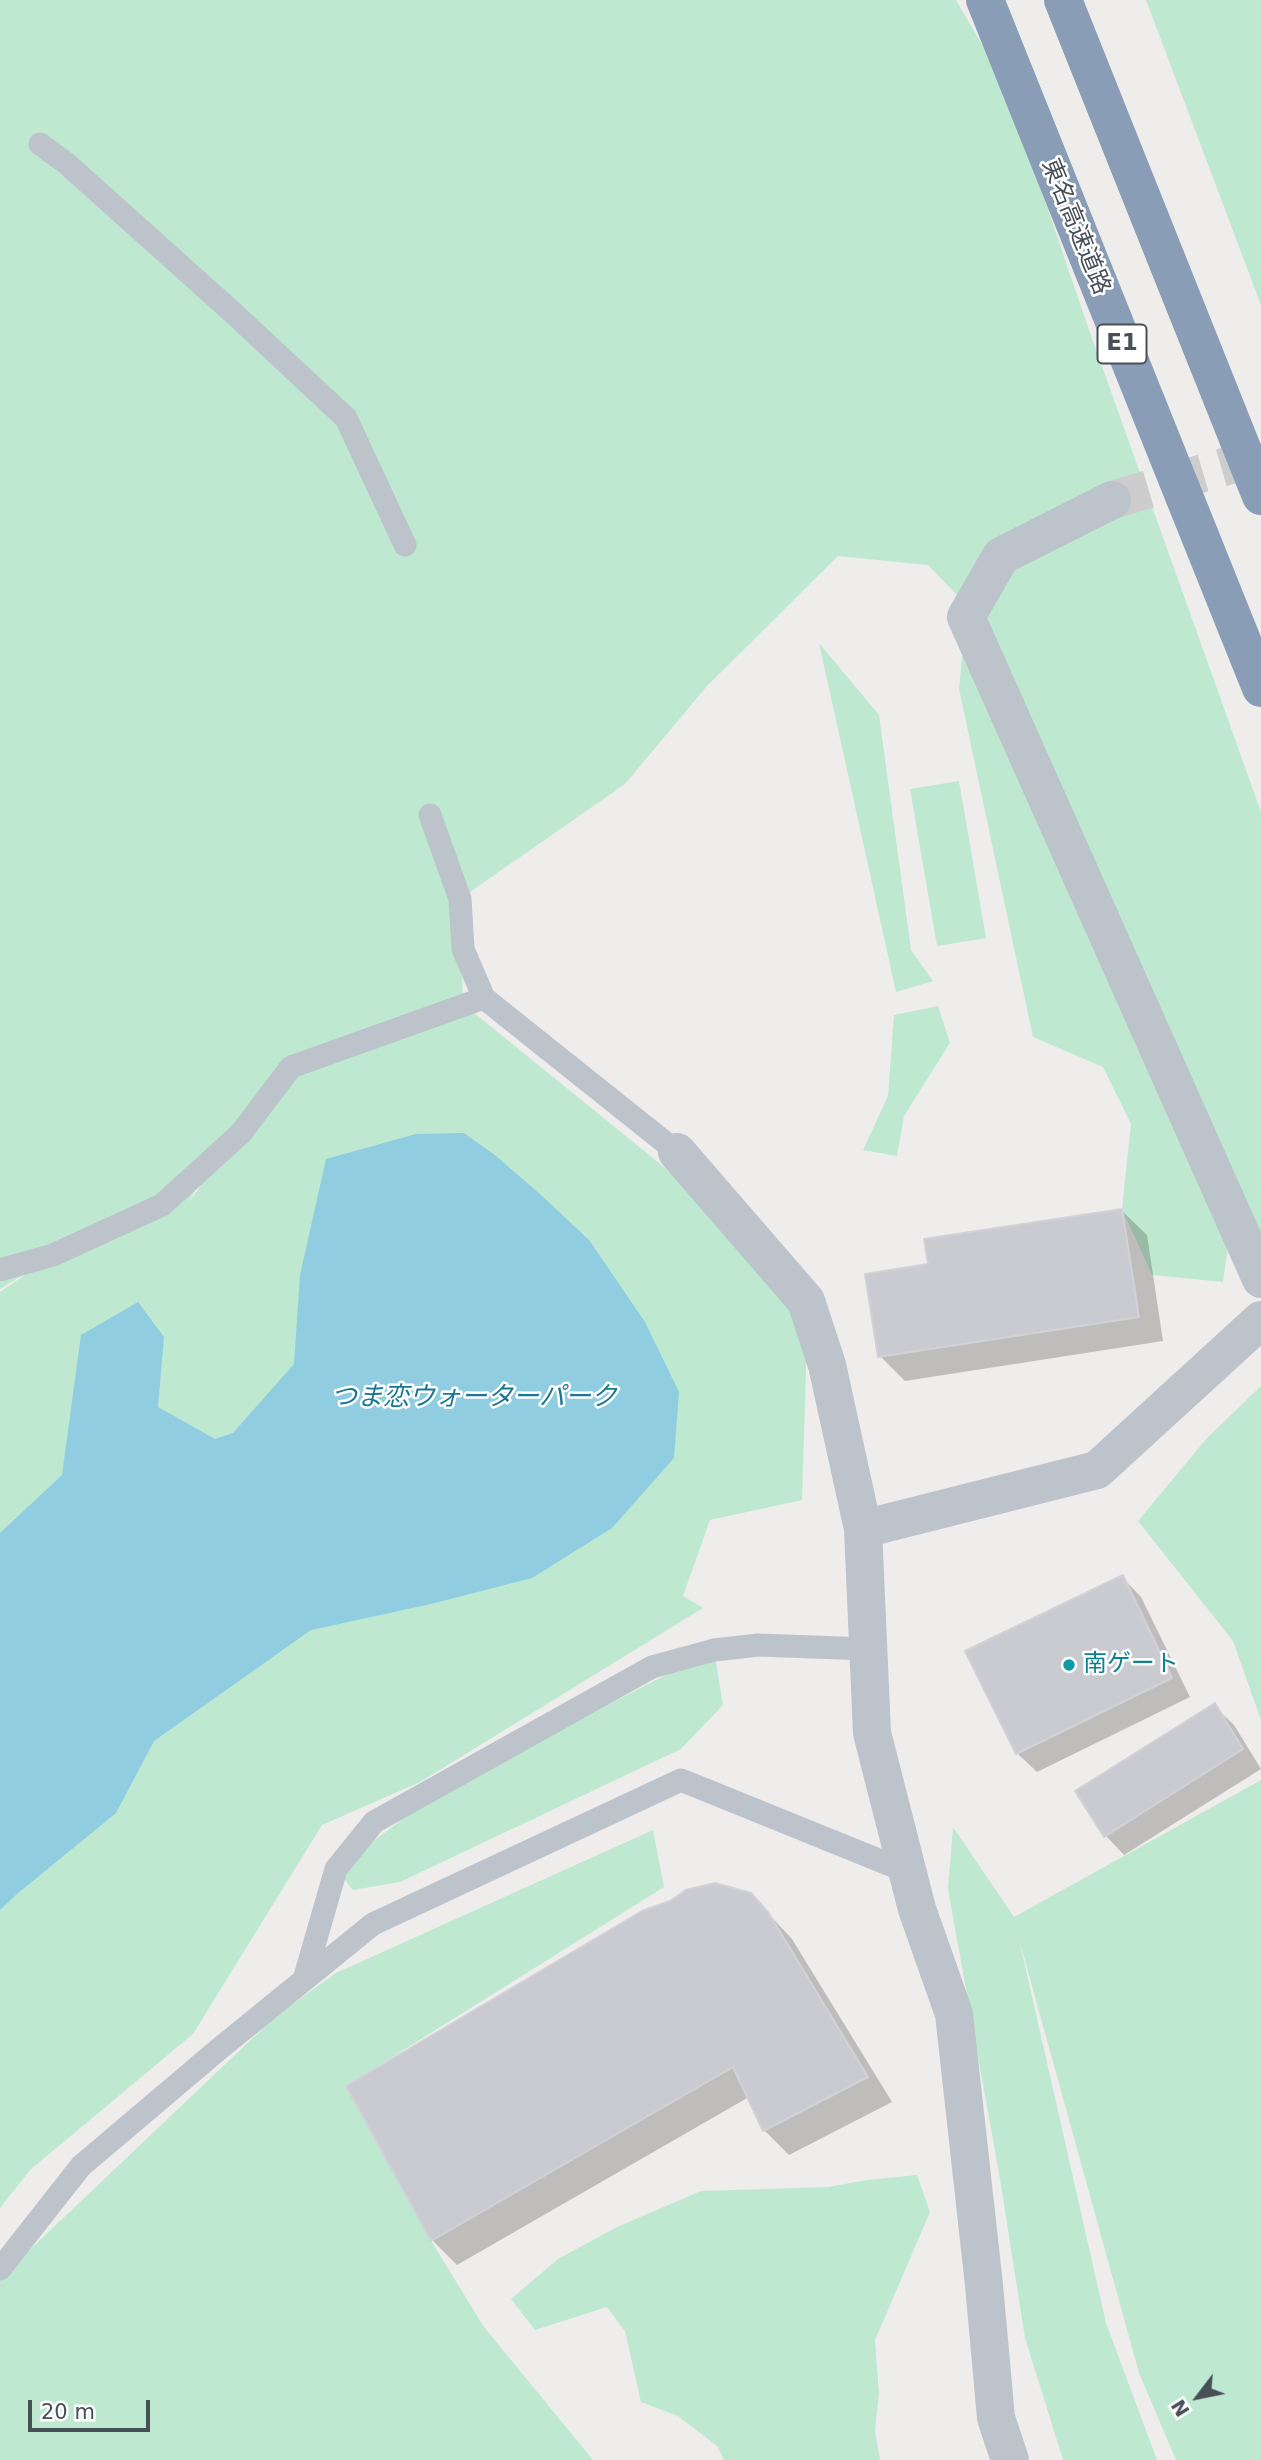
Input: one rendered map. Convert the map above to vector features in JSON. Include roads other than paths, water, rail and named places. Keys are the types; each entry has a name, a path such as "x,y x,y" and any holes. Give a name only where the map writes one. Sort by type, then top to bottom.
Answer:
{"highway":[{"name":"東名高速道路","path":"985,0 1261,688"},
{"path":"1063,0 1261,496"}],"street":[{"path":"1112,500 1001,556 966,617 1261,1279"},
{"path":"677,1152 806,1301 827,1365 863,1529 872,1733 918,1909 954,2014 996,2418 1010,2460"},
{"path":"863,1529 1097,1471 1261,1320"}],"lane":[{"path":"40,144 66,163 179,264 346,418 405,545"},
{"path":"430,815 460,898 463,949 484,998 677,1152"},
{"path":"0,1270 53,1255 162,1205 241,1133 291,1067 484,998"},
{"path":"304,1980 336,1868 374,1822 652,1667 715,1650 758,1645 868,1649"},
{"path":"0,2269 80,2166 373,1924 681,1780 908,1872"}],"water":[{"name":"つま恋ウォーターパーク","path":"464,1133 496,1156 589,1240 645,1322 679,1392 674,1458 612,1528 532,1578 431,1604 311,1630 154,1741 116,1813 0,1910 0,1533 62,1475 81,1335 138,1302 164,1337 158,1407 215,1439 233,1433 294,1364 300,1275 326,1159 416,1134"}],"tunnel":[{"path":"1112,500 1261,456"}],"place":[{"name":"南ゲート","path":"1069,1665"}]}
